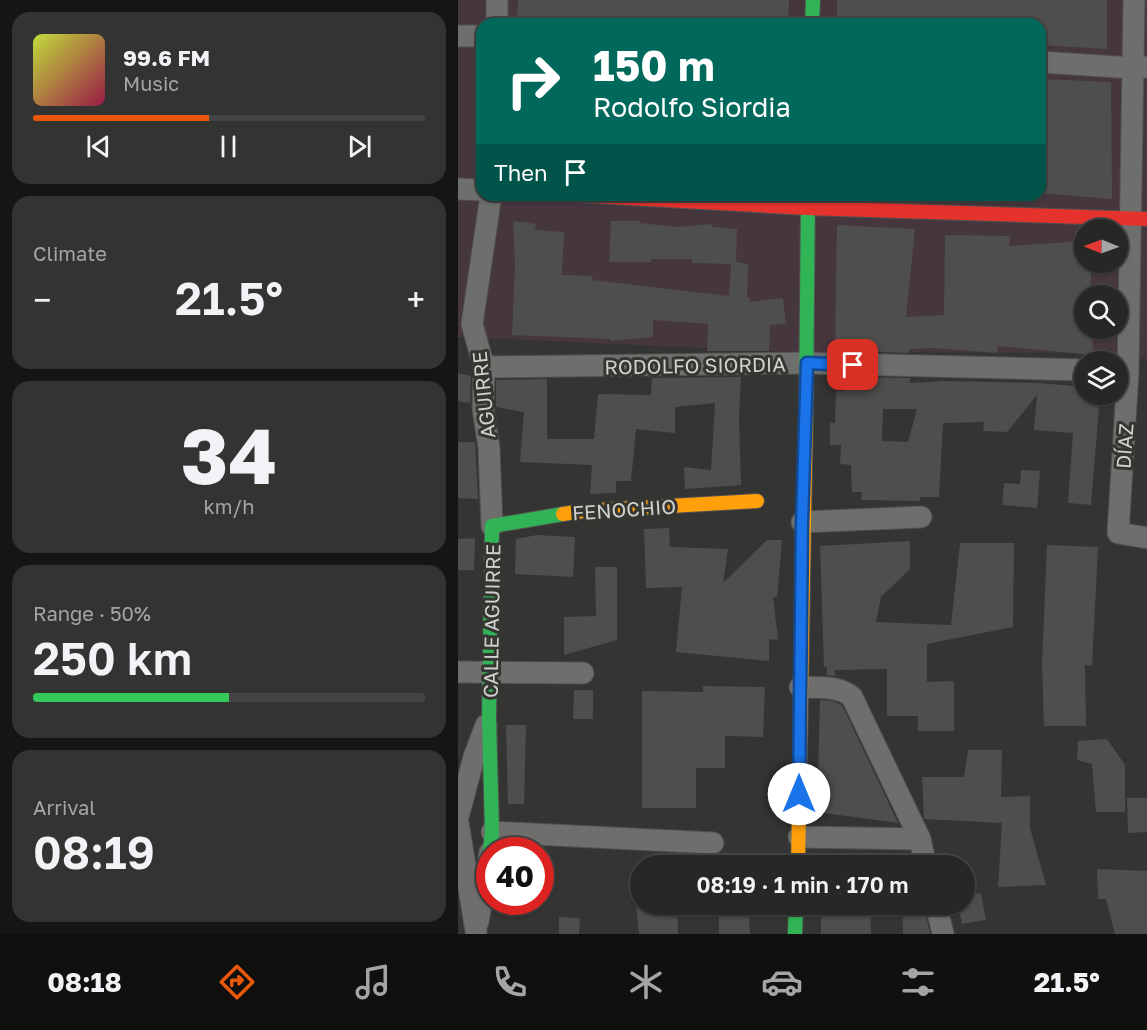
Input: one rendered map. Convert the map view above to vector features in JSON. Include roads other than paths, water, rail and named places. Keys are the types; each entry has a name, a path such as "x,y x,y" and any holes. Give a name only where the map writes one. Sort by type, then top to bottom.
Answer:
{"street":[{"path":"497,0 497,18"},
{"path":"812,0 812,18"},
{"name":"DÍAZ","path":"1134,0 1140,68 1140,219 1118,533 1148,538"},
{"path":"458,36 476,36"},
{"path":"1046,62 1140,68"},
{"path":"458,189 476,190"},
{"name":"AGUIRRE","path":"490,201 465,331 484,367 483,408 489,448 492,526"},
{"path":"798,855 802,522 807,363 807,201 1140,219"},
{"name":"RODOLFO SIORDIA","path":"484,367 807,363 1074,370"},
{"name":"FENOCHIO","path":"492,526 583,511 757,501"},
{"path":"802,522 921,517"},
{"name":"CALLE AGUIRRE","path":"490,837 492,526"},
{"path":"458,672 583,673"},
{"path":"800,687 835,689 852,697 920,838 924,855"},
{"name":"CALLE AGUIRRE","path":"458,817 474,757 489,717"},
{"name":"CALLE AGUIRRE","path":"458,823 476,932"},
{"path":"799,837 920,838"},
{"path":"554,844 713,843"},
{"name":"CALLE AGUIRRE","path":"476,932 480,915"},
{"path":"795,934 796,915"},
{"path":"939,915 943,934"}]}
